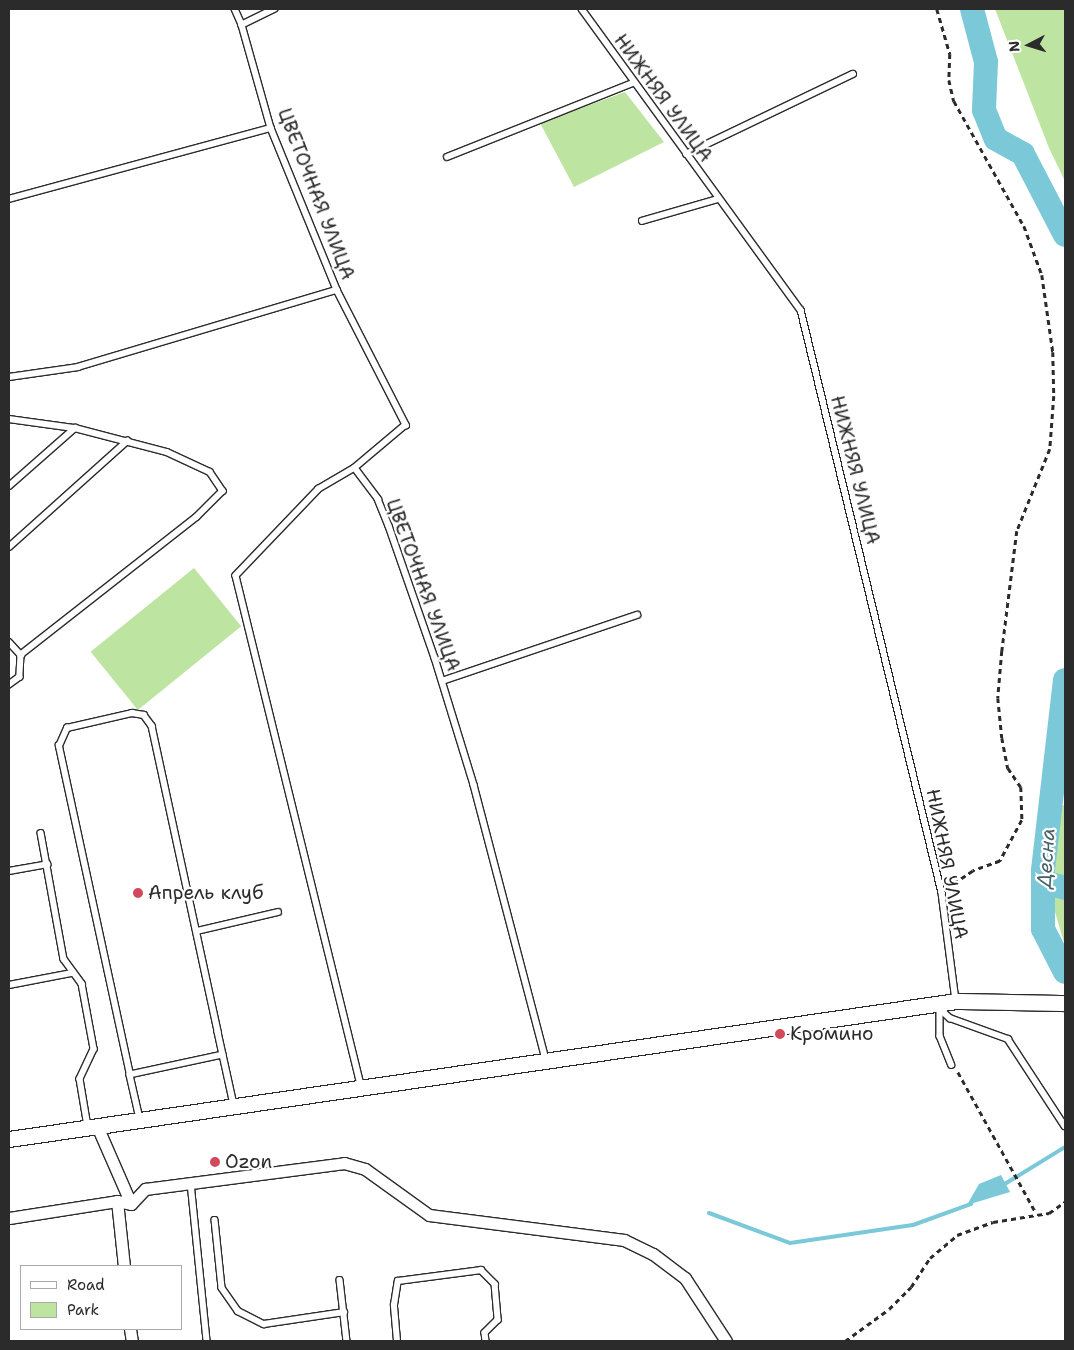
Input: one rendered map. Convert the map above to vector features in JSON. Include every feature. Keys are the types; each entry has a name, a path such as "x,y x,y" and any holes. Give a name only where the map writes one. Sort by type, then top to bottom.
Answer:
{"street":[{"path":"9,1139 361,1085 938,1008 956,1001 1036,1001 1065,1004"},
{"path":"92,1127 131,1204"},
{"path":"131,1204 145,1189 344,1162 365,1169 428,1215 624,1240 653,1254 685,1278 714,1316 726,1341"},
{"path":"9,1218 117,1201 131,1204"},
{"path":"117,1201 124,1265"}],"lane":[{"name":"ЦВЕТОЧНАЯ УЛИЦА","path":"235,9 242,25 271,128 337,290 406,425 355,468 378,499 442,681 546,1061"},
{"path":"242,25 275,9"},
{"name":"НИЖНЯЯ УЛИЦА","path":"582,9 718,200 801,310 942,893 956,1001"},
{"path":"686,154 853,74"},
{"path":"447,156 633,83"},
{"path":"9,199 271,128"},
{"path":"642,221 718,200"},
{"path":"9,377 78,367 337,290"},
{"path":"9,418 75,428 127,441 210,472 223,491 197,517 21,655"},
{"path":"9,486 75,428"},
{"path":"9,547 127,441"},
{"path":"355,468 319,489 236,576 361,1085"},
{"path":"442,681 636,615"},
{"path":"9,642 21,655 20,677 9,684"},
{"path":"140,1119 59,746 67,728 132,714 150,721 234,1105"},
{"path":"41,833 64,959 72,973 82,984 94,1049 80,1079 92,1127"},
{"path":"9,871 47,864"},
{"path":"197,931 278,912"},
{"path":"9,985 72,973"},
{"path":"952,1064 940,1036 938,1008 1008,1039 1065,1126"},
{"path":"130,1075 223,1054"},
{"path":"191,1183 207,1341"},
{"path":"215,1220 222,1288 238,1311 264,1324 344,1312"},
{"path":"397,1341 394,1305 398,1281 481,1270 495,1284 498,1320 485,1333 486,1341"},
{"path":"340,1280 347,1341"}],"path":[{"path":"937,9 950,54 949,80 954,101 1024,226 1042,276 1054,396 1050,449 1017,531 998,698 1002,738 1008,768 1021,787 1022,820 1000,861 973,871 942,893"},
{"path":"952,1064 1036,1213"},
{"path":"845,1341 889,1309 911,1287 930,1258 957,1235 1036,1213 1048,1212 1065,1202"}],"green space":[{"path":"995,9 1065,9 1065,181 1049,148"},
{"path":"625,92 664,142 574,187 540,123"},
{"path":"194,568 241,626 138,710 91,652"},
{"path":"1065,805 1065,946 1055,912 1049,866 1055,808"}],"water":[{"path":"1001,1175 1010,1192 967,1205 979,1184"}],"waterway":[{"name":"Десна","path":"972,9 986,62 984,110 996,139 1023,154 1065,235"},
{"name":"Десна","path":"1065,680 1043,871 1043,929 1065,972"},
{"path":"1043,882 1065,888"},
{"path":"1003,1185 1065,1147"},
{"path":"709,1213 790,1243 913,1225 971,1204"}],"place":[{"name":"Апрель клуб","path":"138,893"},
{"name":"Кромино","path":"780,1034"},
{"name":"Ozon","path":"215,1162"}]}
